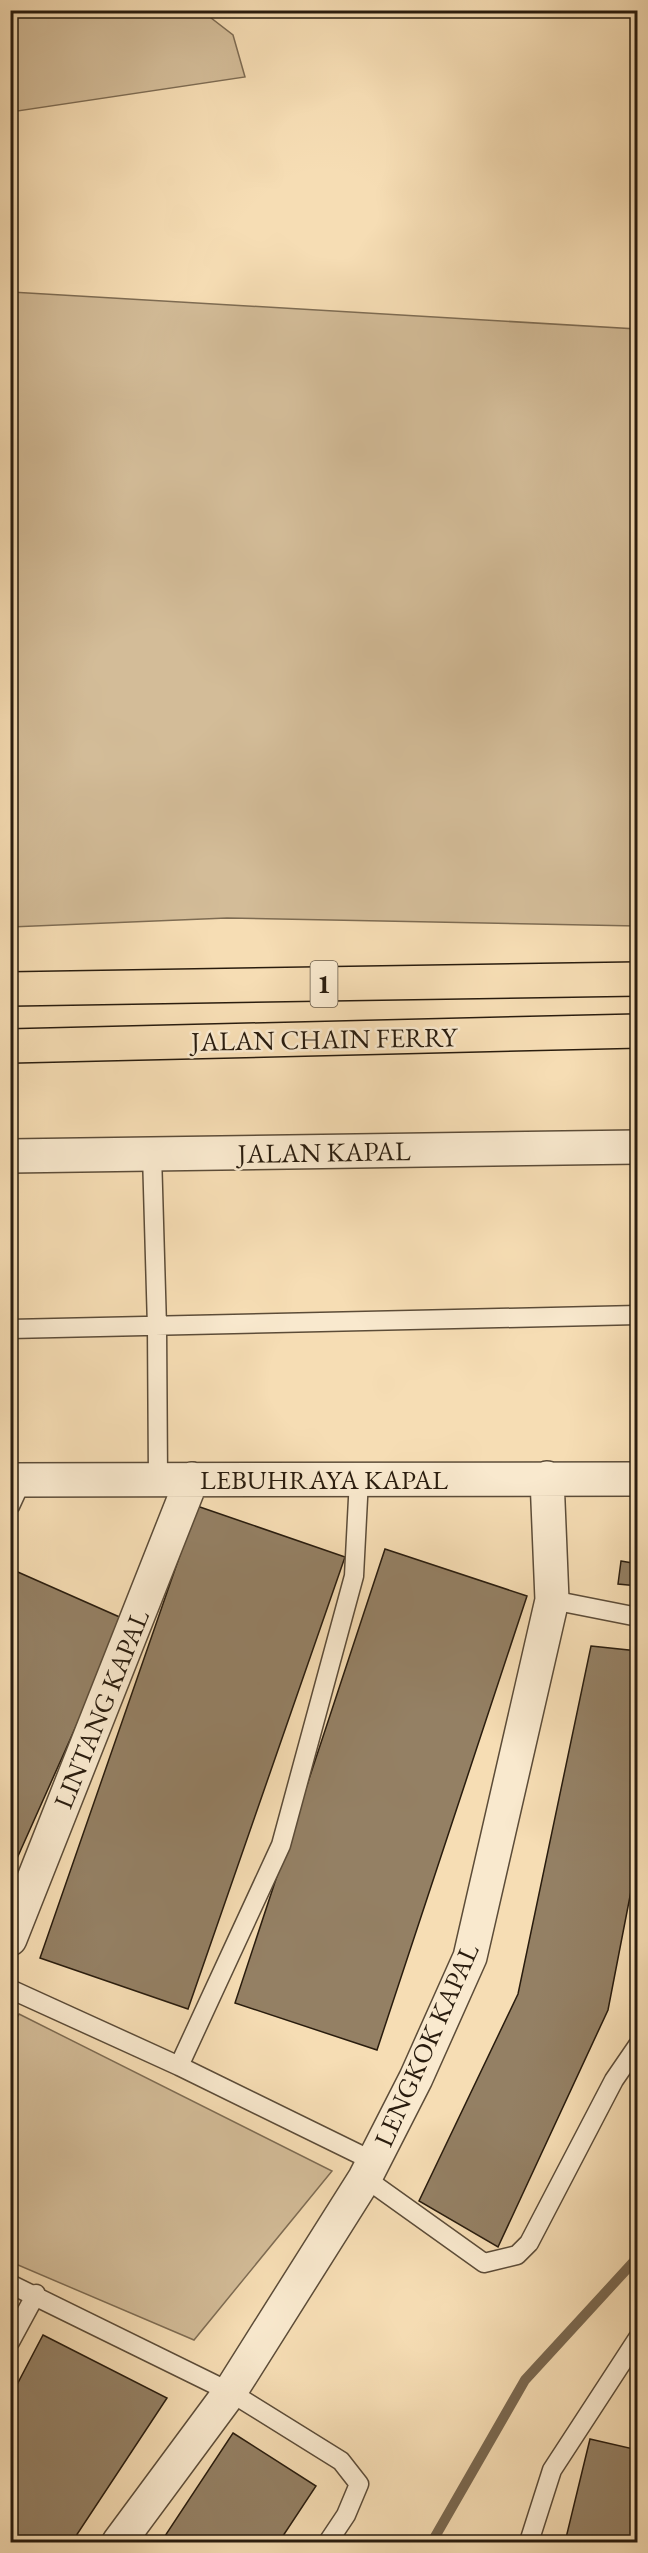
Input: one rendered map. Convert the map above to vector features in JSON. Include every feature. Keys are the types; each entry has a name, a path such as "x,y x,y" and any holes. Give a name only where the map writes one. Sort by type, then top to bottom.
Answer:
{"highway":[{"name":"JALAN CHAIN FERRY","path":"10,989 638,979"},
{"name":"JALAN CHAIN FERRY","path":"10,1046 638,1031"}],"street":[{"name":"JALAN KAPAL","path":"10,1156 638,1147"},
{"name":"LENGKOK KAPAL","path":"119,2542 230,2392 370,2170 470,1957 552,1600 547,1478"},
{"name":"LEBUHRAYA KAPAL","path":"14,1488 158,1479 638,1479"},
{"name":"LINTANG KAPAL","path":"10,1939 192,1479"}],"lane":[{"path":"152,1154 157,1327 158,1479"},
{"path":"10,1329 638,1315"},
{"path":"179,2066 281,1845 354,1576 359,1479"},
{"path":"552,1600 638,1617"},
{"path":"10,1989 179,2066 370,2170 484,2264 517,2255 529,2243 614,2080 638,2045"},
{"path":"10,2283 230,2392 341,2461 358,2484 346,2515 328,2542"},
{"path":"10,2342 36,2294"},
{"path":"529,2542 552,2470 638,2338"}],"shaded area":[{"path":"11,10 202,11 233,35 245,77 11,112"},
{"path":"11,292 637,329 637,926 227,918 11,927"},
{"path":"19,2014 332,2171 194,2340 11,2262 10,2029"}],"building":[{"path":"197,1506 345,1557 188,2009 40,1958"},
{"path":"385,1549 527,1596 377,2050 235,2003"},
{"path":"621,1561 638,1564 638,1586 618,1584"},
{"path":"11,1569 124,1619 10,1874 10,1571"},
{"path":"591,1646 638,1651 638,1855 608,2010 498,2247 419,2201 518,1994"},
{"path":"43,2335 167,2398 72,2542 10,2542 10,2398"},
{"path":"233,2433 316,2486 279,2542 161,2542"},
{"path":"590,2439 638,2450 638,2542 565,2542"}],"waterway":[{"path":"432,2542 525,2380 638,2257"}]}
